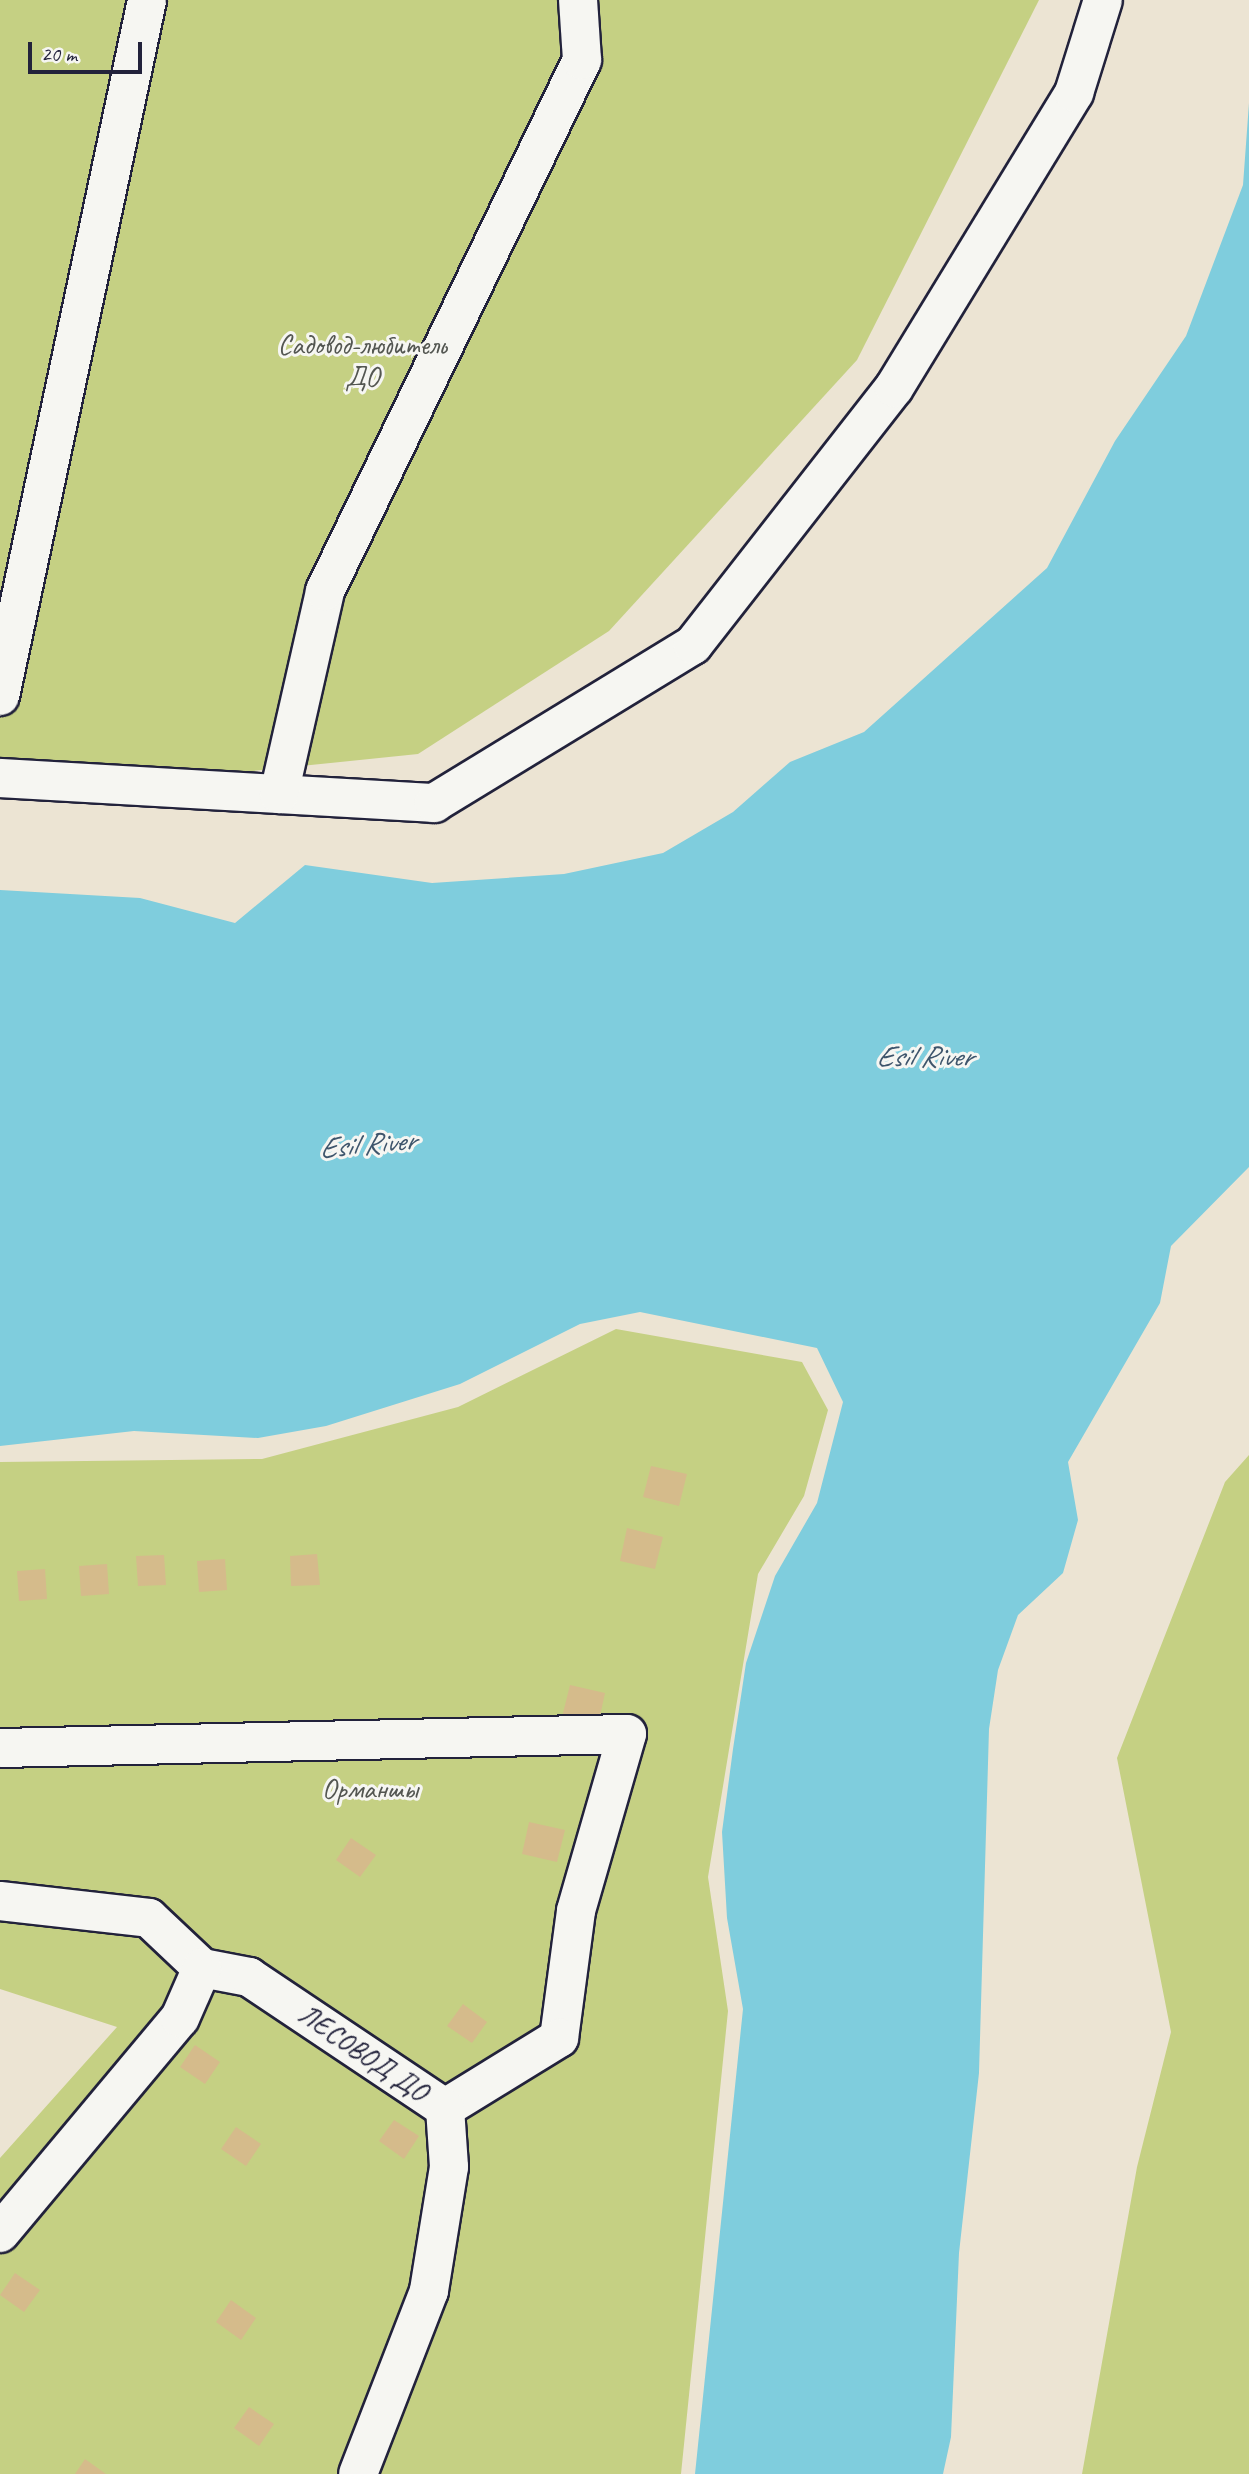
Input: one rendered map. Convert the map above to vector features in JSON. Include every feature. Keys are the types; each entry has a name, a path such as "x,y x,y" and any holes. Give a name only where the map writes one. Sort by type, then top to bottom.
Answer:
{"street":[{"path":"0,696 147,0"},
{"path":"279,794 325,591 582,60 578,0"},
{"path":"0,778 434,803 693,645 894,388 1074,93 1104,0"},
{"path":"0,1748 627,1734 576,1911 559,2038 445,2108"},
{"path":"0,1902 149,1918 202,1968 180,2018 0,2233"},
{"name":"ЛЕСОВОД ДО","path":"202,1968 249,1977 445,2108 449,2166 429,2291 358,2474"}],"green space":[{"name":"Садовод-любитель ДО","path":"0,0 1039,0 857,360 609,631 418,754 0,797"},
{"name":"Орманшы","path":"616,1329 802,1362 828,1410 804,1496 758,1574 708,1877 728,2011 681,2474 0,2474 0,2158 117,2027 0,1989 0,1462 262,1459 458,1407"},
{"path":"1249,1455 1249,2474 1082,2474 1137,2167 1171,2032 1117,1758 1225,1482"}],"water":[{"name":"Esil River","path":"1249,103 1249,1167 1171,1246 1160,1303 1068,1462 1078,1520 1063,1573 1018,1615 998,1670 989,1729 979,2073 959,2253 951,2437 943,2474 695,2474 743,2009 727,1918 722,1832 733,1749 746,1663 775,1576 817,1503 843,1402 817,1348 640,1312 580,1324 460,1384 326,1426 258,1438 134,1431 0,1446 0,890 140,898 235,923 305,865 432,883 564,874 663,853 733,812 790,762 864,732 1047,568 1115,441 1186,336 1243,185"}],"building":[{"path":"651,1466 687,1474 679,1506 643,1497"},
{"path":"627,1528 663,1537 655,1569 620,1561"},
{"path":"317,1554 320,1585 291,1586 290,1556"},
{"path":"164,1555 166,1585 138,1586 136,1556"},
{"path":"225,1559 227,1590 199,1592 197,1561"},
{"path":"107,1564 109,1594 81,1596 79,1566"},
{"path":"45,1569 47,1599 19,1601 17,1571"},
{"path":"570,1685 605,1693 598,1725 562,1717"},
{"path":"529,1822 565,1830 557,1862 522,1854"},
{"path":"351,1838 376,1855 360,1877 336,1860"},
{"path":"463,2004 487,2022 472,2043 447,2026"},
{"path":"195,2045 220,2062 205,2084 180,2067"},
{"path":"394,2120 419,2136 404,2159 379,2141"},
{"path":"236,2127 261,2144 246,2166 221,2149"},
{"path":"15,2273 40,2290 24,2312 0,2295"},
{"path":"231,2300 256,2318 241,2340 216,2322"},
{"path":"249,2407 274,2424 259,2446 234,2428"},
{"path":"85,2459 106,2474 75,2474"}]}
